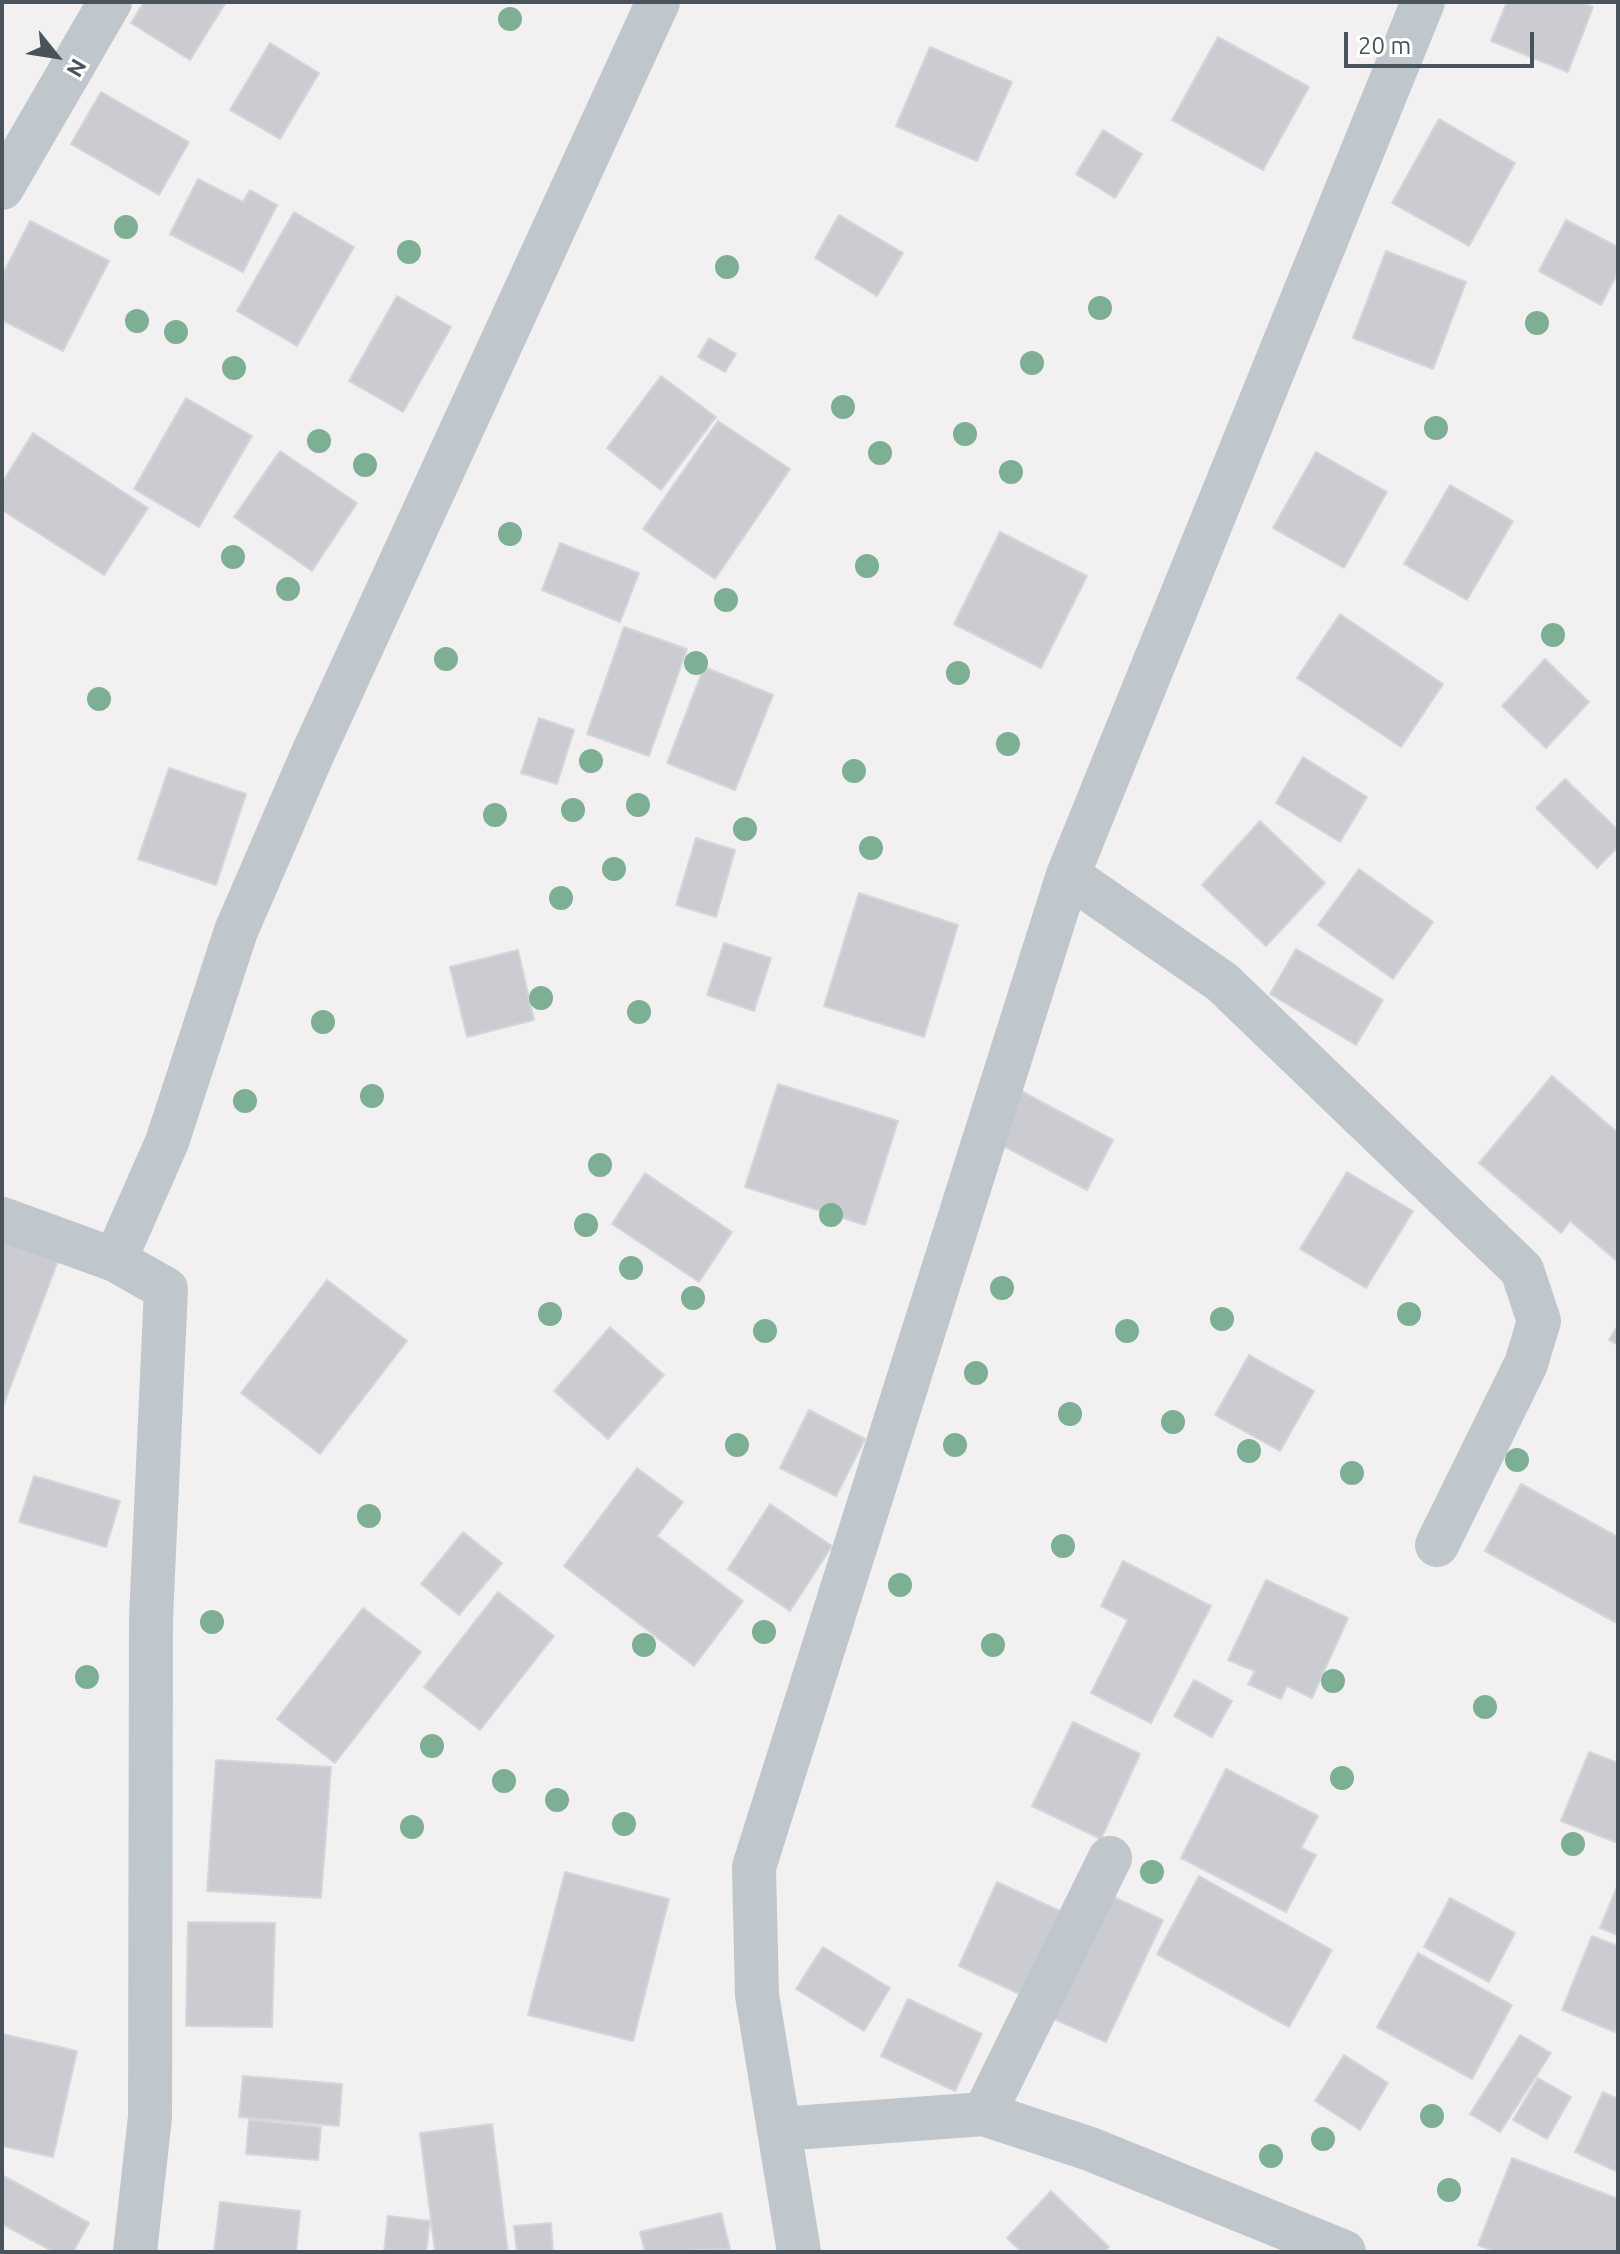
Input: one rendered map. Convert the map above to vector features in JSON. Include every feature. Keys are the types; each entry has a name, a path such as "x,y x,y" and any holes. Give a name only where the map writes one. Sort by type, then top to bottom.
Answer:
{"street":[{"path":"2,188 110,2"},
{"path":"115,1260 167,1142 236,931 313,753 658,2"},
{"path":"799,2252 757,1995 754,1867 1068,875 1423,2"},
{"path":"1068,875 1222,982 1522,1270 1539,1321 1526,1364 1437,1545"},
{"path":"2,1219 115,1260 166,1289 151,1618 150,2117 135,2252"},
{"path":"984,2114 1110,1858"},
{"path":"780,2129 984,2114 1090,2149 1344,2252"}],"building":[{"path":"144,2 226,2 190,60 131,23"},
{"path":"1507,2 1580,2 1593,7 1568,72 1491,41"},
{"path":"1218,37 1309,87 1263,170 1172,120"},
{"path":"270,43 319,73 280,139 230,110"},
{"path":"930,47 1012,82 977,161 896,126"},
{"path":"101,92 189,142 159,195 71,144"},
{"path":"1439,119 1515,163 1469,246 1392,203"},
{"path":"1103,130 1142,154 1115,198 1076,174"},
{"path":"198,179 243,202 250,190 277,205 243,272 170,234"},
{"path":"294,212 354,247 297,346 237,311"},
{"path":"839,215 903,253 877,296 815,258"},
{"path":"1566,220 1618,247 1618,272 1601,305 1539,271"},
{"path":"30,221 109,261 63,351 2,320 2,276"},
{"path":"1386,251 1466,282 1433,369 1353,338"},
{"path":"397,296 451,327 403,412 349,381"},
{"path":"709,338 736,354 725,372 698,357"},
{"path":"661,376 716,417 661,490 607,448"},
{"path":"186,398 252,436 199,527 134,489"},
{"path":"718,421 790,469 715,579 643,529"},
{"path":"33,433 148,508 104,575 2,510 2,483"},
{"path":"280,451 357,503 312,571 234,517"},
{"path":"1316,452 1387,492 1344,568 1273,528"},
{"path":"1450,485 1513,521 1467,600 1404,564"},
{"path":"1000,532 1087,576 1041,668 954,624"},
{"path":"560,543 639,573 620,622 542,590"},
{"path":"1340,614 1443,684 1401,747 1297,678"},
{"path":"624,627 687,649 649,756 587,734"},
{"path":"1545,659 1589,702 1546,748 1502,706"},
{"path":"704,667 773,695 735,790 667,763"},
{"path":"539,718 574,730 557,784 521,773"},
{"path":"1303,757 1367,797 1340,842 1276,803"},
{"path":"169,768 246,794 216,885 138,859"},
{"path":"1565,779 1618,830 1618,847 1597,868 1536,808"},
{"path":"1260,821 1325,883 1266,946 1202,885"},
{"path":"696,838 735,850 716,917 676,905"},
{"path":"1359,869 1433,922 1393,979 1318,925"},
{"path":"859,893 958,925 924,1037 824,1006"},
{"path":"724,943 771,958 754,1011 707,995"},
{"path":"1296,949 1383,1000 1356,1045 1270,994"},
{"path":"518,950 534,1020 467,1037 450,967"},
{"path":"1552,1076 1618,1133 1618,1262 1570,1221 1561,1233 1479,1163"},
{"path":"778,1084 898,1121 865,1225 745,1187"},
{"path":"1021,1091 1113,1140 1087,1190 994,1141"},
{"path":"1347,1172 1413,1211 1366,1288 1300,1249"},
{"path":"645,1173 732,1232 699,1282 612,1224"},
{"path":"2,1235 61,1253 2,1409"},
{"path":"327,1280 407,1341 320,1454 241,1393"},
{"path":"1618,1325 1618,1345 1609,1340"},
{"path":"610,1327 664,1375 608,1439 554,1391"},
{"path":"1249,1355 1314,1391 1280,1451 1215,1415"},
{"path":"809,1410 865,1439 836,1496 780,1468"},
{"path":"637,1468 683,1502 657,1536 743,1601 694,1666 564,1566"},
{"path":"34,1476 120,1501 106,1547 19,1522"},
{"path":"1521,1484 1618,1537 1618,1616 1615,1622 1485,1551"},
{"path":"770,1504 832,1546 790,1611 728,1569"},
{"path":"463,1532 502,1563 459,1615 421,1584"},
{"path":"1123,1561 1211,1606 1151,1723 1091,1693 1128,1620 1101,1606"},
{"path":"1266,1580 1348,1618 1312,1698 1287,1686 1281,1699 1248,1684 1255,1671 1228,1660"},
{"path":"498,1592 554,1636 480,1730 424,1687"},
{"path":"363,1608 421,1652 335,1763 277,1719"},
{"path":"1194,1680 1232,1701 1212,1737 1174,1716"},
{"path":"1073,1722 1140,1754 1101,1839 1032,1806"},
{"path":"1589,1752 1618,1763 1618,1843 1561,1821"},
{"path":"216,1760 331,1767 321,1898 207,1891"},
{"path":"1226,1769 1318,1816 1301,1848 1316,1855 1286,1912 1181,1858"},
{"path":"565,1872 669,1899 633,2041 528,2015"},
{"path":"1199,1876 1332,1950 1289,2027 1157,1954"},
{"path":"997,1882 1060,1911 1022,1995 959,1966"},
{"path":"1618,1884 1618,1935 1600,1928"},
{"path":"1105,1893 1163,1920 1106,2042 1047,2016"},
{"path":"1450,1898 1515,1933 1489,1982 1424,1947"},
{"path":"188,1922 275,1923 272,2027 186,2026"},
{"path":"1592,1936 1618,1946 1618,2025 1615,2032 1562,2010"},
{"path":"823,1947 890,1988 864,2031 796,1989"},
{"path":"1418,1953 1512,2005 1472,2079 1377,2027"},
{"path":"908,1999 982,2034 955,2091 881,2056"},
{"path":"2,2034 77,2051 53,2157 2,2146"},
{"path":"1520,2035 1551,2053 1500,2132 1470,2114"},
{"path":"1344,2055 1388,2083 1360,2130 1315,2101"},
{"path":"243,2076 342,2084 339,2126 239,2117"},
{"path":"1538,2078 1571,2097 1547,2139 1513,2120"},
{"path":"1603,2092 1618,2099 1618,2172 1575,2152"},
{"path":"249,2120 321,2127 318,2160 246,2154"},
{"path":"492,2124 508,2252 435,2252 420,2133"},
{"path":"1512,2158 1618,2199 1618,2252 1495,2252 1478,2245"},
{"path":"2,2175 89,2223 73,2252 54,2252 2,2224"},
{"path":"1051,2191 1109,2247 1104,2252 1022,2252 1007,2238"},
{"path":"220,2202 300,2211 296,2252 214,2252"},
{"path":"721,2213 730,2249 645,2252 640,2232"},
{"path":"388,2216 430,2221 426,2252 384,2252"},
{"path":"551,2223 553,2252 517,2252 514,2226"}]}
